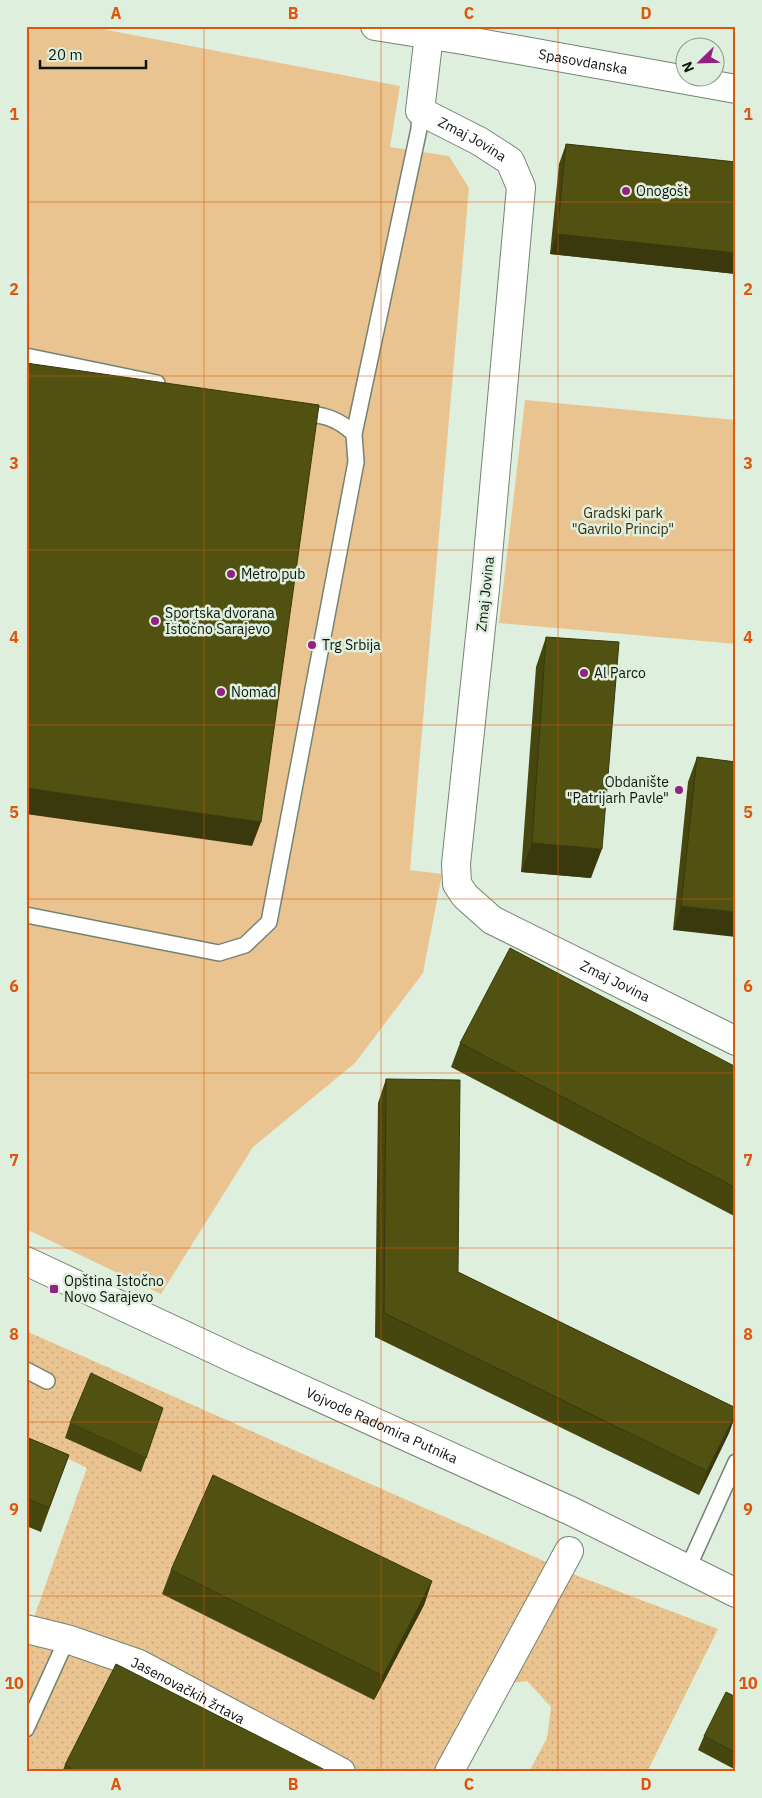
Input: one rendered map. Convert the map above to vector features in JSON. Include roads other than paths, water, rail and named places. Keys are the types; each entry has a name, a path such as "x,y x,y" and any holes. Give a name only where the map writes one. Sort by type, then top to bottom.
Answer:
{"street":[{"name":"Spasovdanska","path":"375,26 430,31 463,40 736,89"},
{"path":"420,111 430,31"},
{"name":"Zmaj Jovina","path":"420,111 479,141 510,161 521,187 485,589 456,864 457,884 465,896 492,920 736,1041"},
{"name":"Vojvode Radomira Putnika","path":"26,1261 237,1360 571,1511 736,1593"},
{"path":"448,1772 569,1551"},
{"name":"Jasenovačkih žrtava","path":"26,1629 66,1639 139,1664 341,1772"}],"lane":[{"path":"26,915 220,953 246,945 269,922 356,462 354,434 419,129 420,111"},
{"path":"26,356 169,385"},
{"path":"283,408 329,417 343,423 354,434"},
{"path":"26,1370 47,1380"},
{"path":"687,1570 736,1462"},
{"path":"26,1729 66,1639"}],"place":[{"name":"Onogošt","path":"626,191"},
{"name":"Metro pub","path":"231,574"},
{"name":"Sportska dvorana Istočno Sarajevo","path":"155,621"},
{"name":"Trg Srbija","path":"312,645"},
{"name":"Al Parco","path":"584,673"},
{"name":"Nomad","path":"221,692"},
{"name":"Obdanište \"Patrijarh Pavle\"","path":"679,790"},
{"name":"Opština Istočno Novo Sarajevo","path":"54,1289"}],"park label":[{"name":"Gradski park \"Gavrilo Princip\"","path":"623,522"}]}
